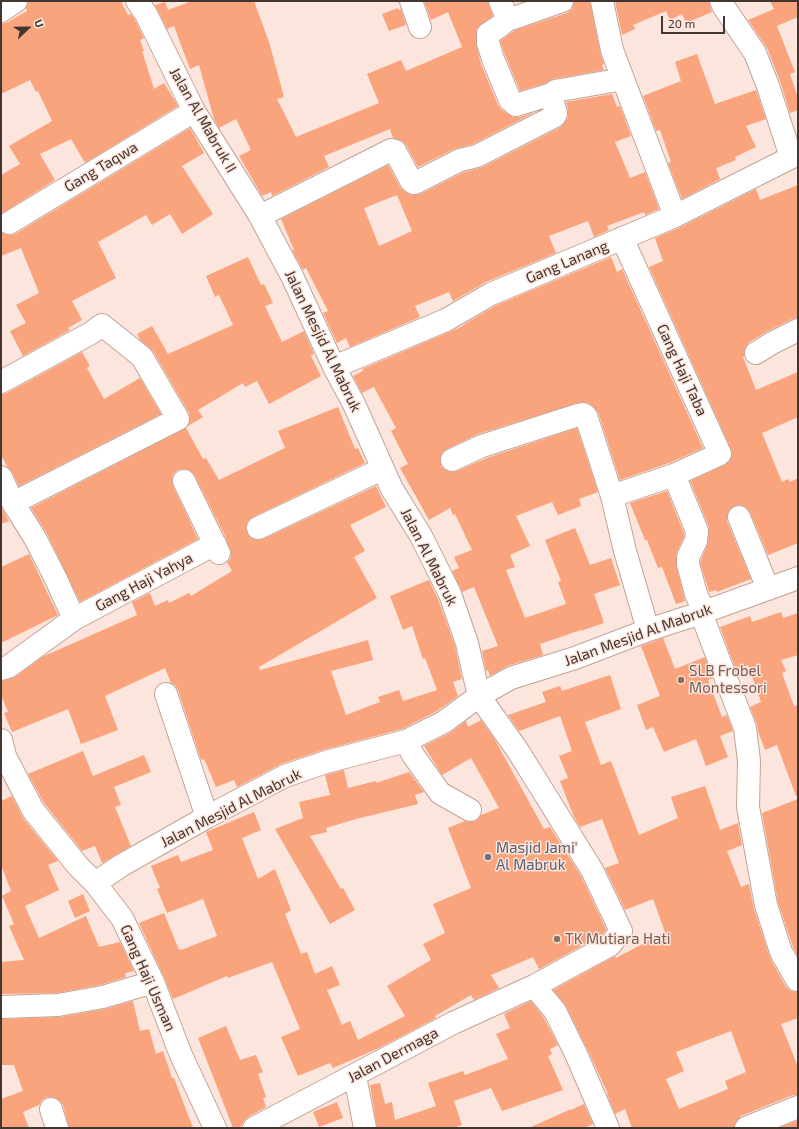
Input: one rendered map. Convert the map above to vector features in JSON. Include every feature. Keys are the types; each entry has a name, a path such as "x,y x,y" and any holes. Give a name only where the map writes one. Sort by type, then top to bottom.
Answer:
{"street":[{"path":"1,11 16,1"},
{"name":"Jalan Al Mabruk II","path":"137,1 146,14 194,111 260,216"},
{"path":"411,1 420,27"},
{"path":"562,1 514,18 506,9 500,26 488,34 488,43 510,100 516,105 552,94 555,91 623,79"},
{"path":"602,1 612,50 674,216"},
{"path":"721,1 755,53 795,155"},
{"path":"260,216 391,150 395,151 411,181 414,183 460,160 477,156 555,116 557,114 552,94"},
{"name":"Gang Taqwa","path":"9,223 194,111"},
{"name":"Gang Lanang","path":"334,367 446,320 491,294 674,216 795,155"},
{"name":"Jalan Mesjid Al Mabruk","path":"260,216 292,276 334,367 354,404 382,469"},
{"name":"Gang Haji Taba","path":"612,496 674,475 719,456 720,452 691,392 622,238"},
{"path":"1,382 91,333 102,325 142,357 178,419 13,503"},
{"path":"756,353 798,330"},
{"path":"452,460 482,446 583,414 586,416 612,496 648,630"},
{"path":"258,528 382,469"},
{"name":"Jalan Al Mabruk","path":"382,469 392,489 421,536 450,594 467,643 479,696"},
{"path":"674,475 697,531 696,540 688,558 688,564 696,594 745,728 749,761 748,807 766,905 772,928 781,952 797,980"},
{"path":"1,477 13,503 36,538 74,619"},
{"name":"Gang Haji Yahya","path":"1,670 8,667 74,619 217,549 184,481"},
{"path":"739,517 768,588"},
{"name":"Jalan Mesjid Al Mabruk","path":"95,882 122,864 285,776 326,762 406,741 444,722 479,696 511,678 575,658 648,630 798,578"},
{"path":"166,694 207,817"},
{"path":"479,696 518,751 592,870 621,931 610,945 534,986 555,1011 576,1054 608,1128"},
{"name":"Gang Haji Usman","path":"1,740 5,756 33,810 78,866 95,882 122,918 153,982 181,1055 215,1128"},
{"path":"406,741 413,755 440,793 470,810"},
{"path":"1,1007 58,1005 103,997 153,982"},
{"name":"Jalan Dermaga","path":"254,1128 453,1023 534,986"},
{"path":"355,1076 365,1128"},
{"path":"746,1128 798,1107"}],"building":[{"path":"28,1 121,1 128,15 131,14 135,20 144,38 140,40 144,51 142,51 154,89 164,83 178,106 85,163 71,139 40,154 55,180 1,214 1,175 20,164 9,146 52,121 38,91 36,92 30,80 1,94 1,24 8,22 27,11 26,8"},
{"path":"192,1 254,1 269,42 284,97 277,99 296,137 379,103 367,74 401,60 406,71 462,47 448,12 431,20 424,1 488,1 493,16 477,28 476,43 481,64 498,105 502,110 513,117 520,117 535,112 473,144 454,149 418,167 406,145 402,141 393,138 390,129 324,156 329,167 272,196 271,192 262,196 239,156 251,150 236,119 219,128 214,119 199,65 190,69 174,26 167,29 155,5 165,2 168,10"},
{"path":"574,1 590,1 604,70 553,79 546,83 520,91 500,41 515,30 567,13 572,9"},
{"path":"615,1 709,1 712,12 686,23 682,14 670,20 666,11 633,25 635,29 622,35"},
{"path":"770,1 798,1 798,17 777,26 795,72 790,74 798,98 798,110 790,113 780,81 767,48 748,20 774,9"},
{"path":"398,8 399,10 401,9 406,25 389,31 382,14"},
{"path":"697,54 715,104 756,90 766,119 746,126 756,147 735,157 736,160 716,168 720,179 682,199 668,163 671,162 660,130 656,131 643,96 681,81 675,62"},
{"path":"612,94 617,107 620,106 631,136 615,142 630,178 645,172 659,209 645,215 644,212 607,226 609,230 594,237 588,221 549,236 556,253 486,282 453,301 449,292 415,306 420,317 350,347 346,338 337,343 323,313 328,311 306,268 303,270 292,250 294,250 281,219 388,165 400,187 404,191 412,195 421,194 464,172 483,167 561,127 568,117 566,102","holes":["397,195 412,231 379,246 364,208"]},
{"path":"190,128 204,153 182,166 213,214 182,234 170,214 152,225 146,215 98,242 116,278 72,301 82,320 68,328 70,330 23,356 10,331 26,323 16,305 39,293 21,248 1,256 1,232 9,235 15,234"},
{"path":"798,185 798,318 792,319 749,342 745,348 743,357 756,390 798,372 798,417 762,433 782,482 788,479 790,482 798,478 798,543 768,555 750,512 746,507 741,505 734,506 729,510 727,521 751,579 717,592 716,590 709,592 700,562 708,543 709,527 690,481 725,465 730,461 732,455 731,449 649,267 663,261 655,238 681,227 756,189 760,200"},
{"path":"248,257 261,285 264,284 273,303 265,306 282,342 304,331 314,354 311,356 321,376 269,404 257,381 245,387 243,383 198,410 203,417 188,426 190,420 189,413 153,351 140,340 137,334 152,326 168,354 233,325 219,295 215,297 206,276"},
{"path":"611,257 617,272 622,269 703,448 669,463 620,480 598,412 590,404 581,402 478,434 447,449 442,453 440,459 441,466 445,470 451,472 457,471 487,458 577,428 598,492 579,499 581,506 558,515 552,502 516,516 530,546 510,555 515,567 506,570 525,618 566,604 558,582 561,581 545,540 575,528 590,565 611,558 620,585 594,594 604,623 540,644 543,655 507,666 490,676 488,670 486,671 482,651 498,646 474,587 462,592 452,571 459,568 454,557 472,550 455,514 453,515 450,508 429,520 400,468 408,464 391,431 396,428 374,387 362,393 353,376 363,371 362,369 463,326 497,305"},
{"path":"82,352 90,366 87,368 104,399 140,378 161,414 19,486 1,455 1,394 7,393"},
{"path":"338,407 355,449 358,448 365,463 253,517 248,521 246,527 247,533 251,538 257,540 263,539 376,486 386,507 350,525 365,551 354,557 377,598 259,667 260,670 368,640 373,660 331,671 346,715 380,702 378,697 399,690 403,701 437,690 425,658 423,659 412,626 403,630 390,596 429,580 438,599 455,646 462,679 453,682 458,696 437,711 402,729 323,750 281,764 237,787 234,780 216,787 204,759 201,760 178,690 175,685 171,683 165,668 105,696 118,730 81,744 68,709 12,732 4,713 8,712 1,695 1,681 15,677 42,657 137,615 132,602 150,593 155,606 168,600 169,603 189,593 191,596 232,571 227,562 230,560 231,554 226,538 195,476 191,471 185,469 178,470 173,474 173,486 198,539 80,602 46,532 31,508 186,428 203,459 206,458 219,480 285,448 278,431"},
{"path":"667,491 684,533 684,537 677,552 676,564 685,601 676,604 662,567 658,568 630,503"},
{"path":"1,507 9,521 1,524"},
{"path":"29,554 58,615 1,643 1,567"},
{"path":"781,612 783,618 798,613 798,655 781,660 786,671 782,673 794,706 798,705 798,796 796,796 777,745 765,750 750,707 761,702 748,665 736,670 720,627 750,616 752,622"},
{"path":"663,638 675,669 705,657 713,678 708,680 722,717 727,715 733,731 720,736 728,757 706,766 696,739 664,752 653,727 646,730 637,705 660,696 641,646"},
{"path":"610,675 621,709 585,722 601,765 611,761 639,835 678,818 671,797 705,786 720,830 738,823 742,845 727,851 741,887 749,884 754,909 770,958 786,987 791,991 798,992 798,1018 781,1024 798,1067 798,1095 793,1095 741,1116 736,1121 734,1128 632,1128 625,1109 615,1114 608,1094 566,1006 553,990 615,956 616,958 665,932 653,899 625,910 605,868 619,863 602,819 580,827 574,817 560,781 568,778 559,756 572,751 560,716 519,731 508,715 546,702 542,692 560,686 562,691","holes":["731,1031 746,1072 725,1081 728,1089 679,1109 666,1079 684,1071 676,1052"]},
{"path":"481,720 495,740 544,829 550,827 581,876 605,927 606,930 602,935 539,969 533,957 491,975 499,988 474,1000 471,995 435,1016 436,1018 379,1048 333,1068 330,1063 298,1076 281,1037 300,1029 272,962 228,978 227,976 173,999 139,923 164,913 179,950 217,936 203,899 167,913 157,889 160,888 151,866 178,855 181,862 213,850 206,832 254,812 261,830 242,838 258,879 275,869 291,910 285,914 301,954 307,952 315,974 332,966 340,985 327,990 342,1025 350,1021 358,1040 405,1016 387,986 431,960 423,944 445,933 433,904 471,888 448,828 465,821 476,821 481,815 499,808 471,758 442,775 424,746 450,733 466,721 468,727"},
{"path":"83,751 93,776 144,755 151,772 114,787 121,805 115,807 131,846 102,863 95,846 82,851 44,803 28,774"},
{"path":"344,770 348,788 376,781 376,783 409,772 424,792 415,795 418,804 356,819 326,828 327,832 310,836 355,910 330,924 275,829 303,818 299,802 330,795 325,775"},
{"path":"12,796 23,818 58,861 48,865 59,890 25,906 39,938 86,916 99,947 120,942 134,971 125,973 126,977 100,985 57,993 1,994 1,962 24,960 9,926 14,924 2,896 11,891 1,865 1,801"},
{"path":"798,799 798,957 793,947 778,902 762,813"},
{"path":"83,894 90,911 75,918 68,901"},
{"path":"133,1001 140,1031 149,1029 156,1054 163,1051 172,1078 174,1078 193,1128 69,1128 63,1105 59,1100 53,1097 47,1097 42,1100 39,1105 23,1112 29,1128 1,1128 1,1099 23,1091 14,1065 1,1065 1,1019 60,1017 105,1009"},
{"path":"531,1001 544,1018 558,1045 550,1049 552,1054 548,1056 563,1090 502,1111 491,1088 454,1101 462,1125 453,1128 377,1128 370,1085 380,1083 385,1104 392,1102 395,1120 436,1106 428,1083 463,1071 465,1075 508,1059 496,1034 510,1028 504,1014"},
{"path":"226,1026 240,1060 256,1055 263,1072 258,1074 266,1097 263,1098 266,1107 248,1117 240,1128 233,1128 198,1038"},
{"path":"337,1102 343,1118 319,1127 313,1112"},
{"path":"584,1104 593,1124 584,1128 529,1128 571,1109"},
{"path":"798,1120 798,1128 779,1128"}],"place":[{"name":"SLB Frobel Montessori","path":"681,680"},
{"name":"Masjid Jami' Al Mabruk","path":"488,857"},
{"name":"TK Mutiara Hati","path":"557,939"}]}
